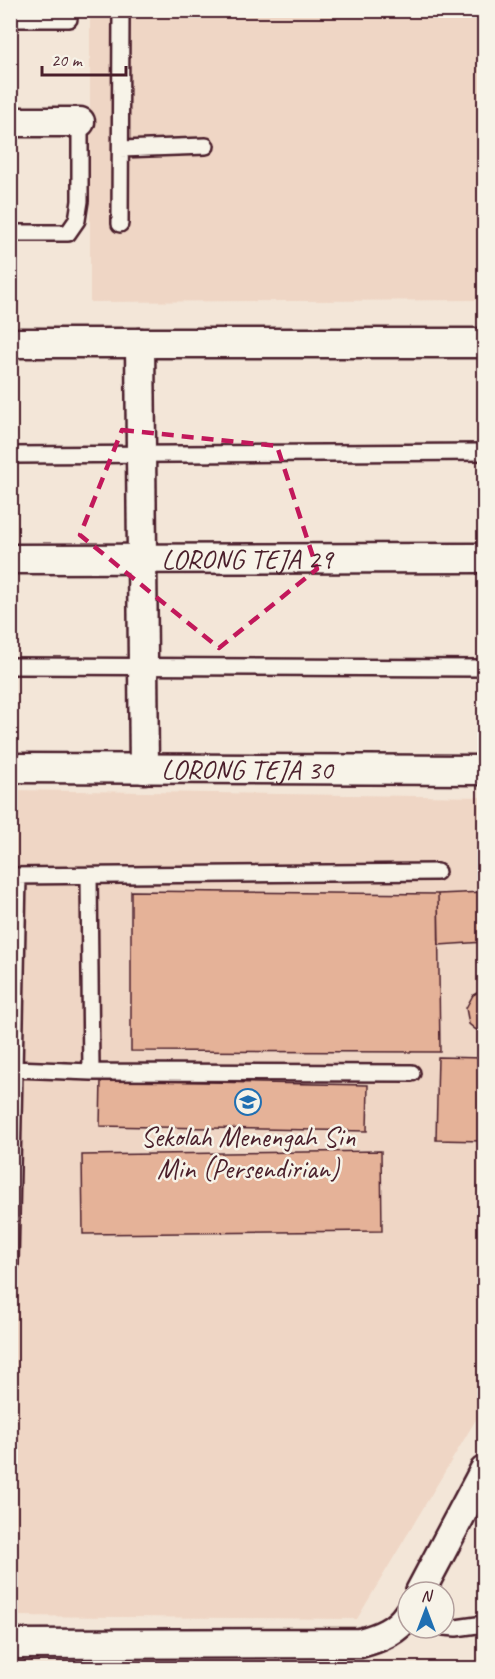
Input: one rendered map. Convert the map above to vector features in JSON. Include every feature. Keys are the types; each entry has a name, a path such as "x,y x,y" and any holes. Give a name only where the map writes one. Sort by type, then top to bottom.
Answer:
{"street":[{"path":"10,122 80,122"},
{"path":"10,343 484,342"},
{"path":"140,343 144,769"},
{"name":"LORONG TEJA 29","path":"10,559 484,558"},
{"name":"LORONG TEJA 30","path":"10,768 484,770"},
{"path":"426,1580 484,1471"},
{"path":"10,1644 360,1643 378,1638 396,1627"}],"lane":[{"path":"120,224 121,10"},
{"path":"10,19 69,19"},
{"path":"10,233 68,233 78,220 80,122"},
{"path":"121,149 206,146"},
{"path":"10,455 484,452"},
{"path":"10,666 484,668"},
{"path":"10,1265 15,1069 14,876 437,872"},
{"path":"89,876 92,1072"},
{"path":"15,1069 92,1072 412,1072"},
{"path":"456,1628 484,1624"}],"highlighted area":[{"path":"122,430 277,446 317,569 219,648 80,535"}],"shaded area":[{"path":"90,11 484,11 484,300 90,302"},
{"name":"Sekolah Menengah Sin Min (Persendirian)","path":"11,790 484,797 484,1406 357,1619 11,1616"}],"building":[{"path":"131,891 438,894 440,1052 131,1051"},
{"path":"484,892 484,942 439,945 438,894"},
{"path":"484,989 484,1033 469,1024 466,1008 473,995"},
{"path":"438,1057 484,1058 484,1141 436,1140"},
{"path":"101,1080 368,1085 367,1131 100,1126"},
{"path":"381,1151 382,1231 83,1234 82,1155"}],"place":[{"name":"Sekolah Menengah Sin Min (Persendirian)","path":"248,1102"}]}
